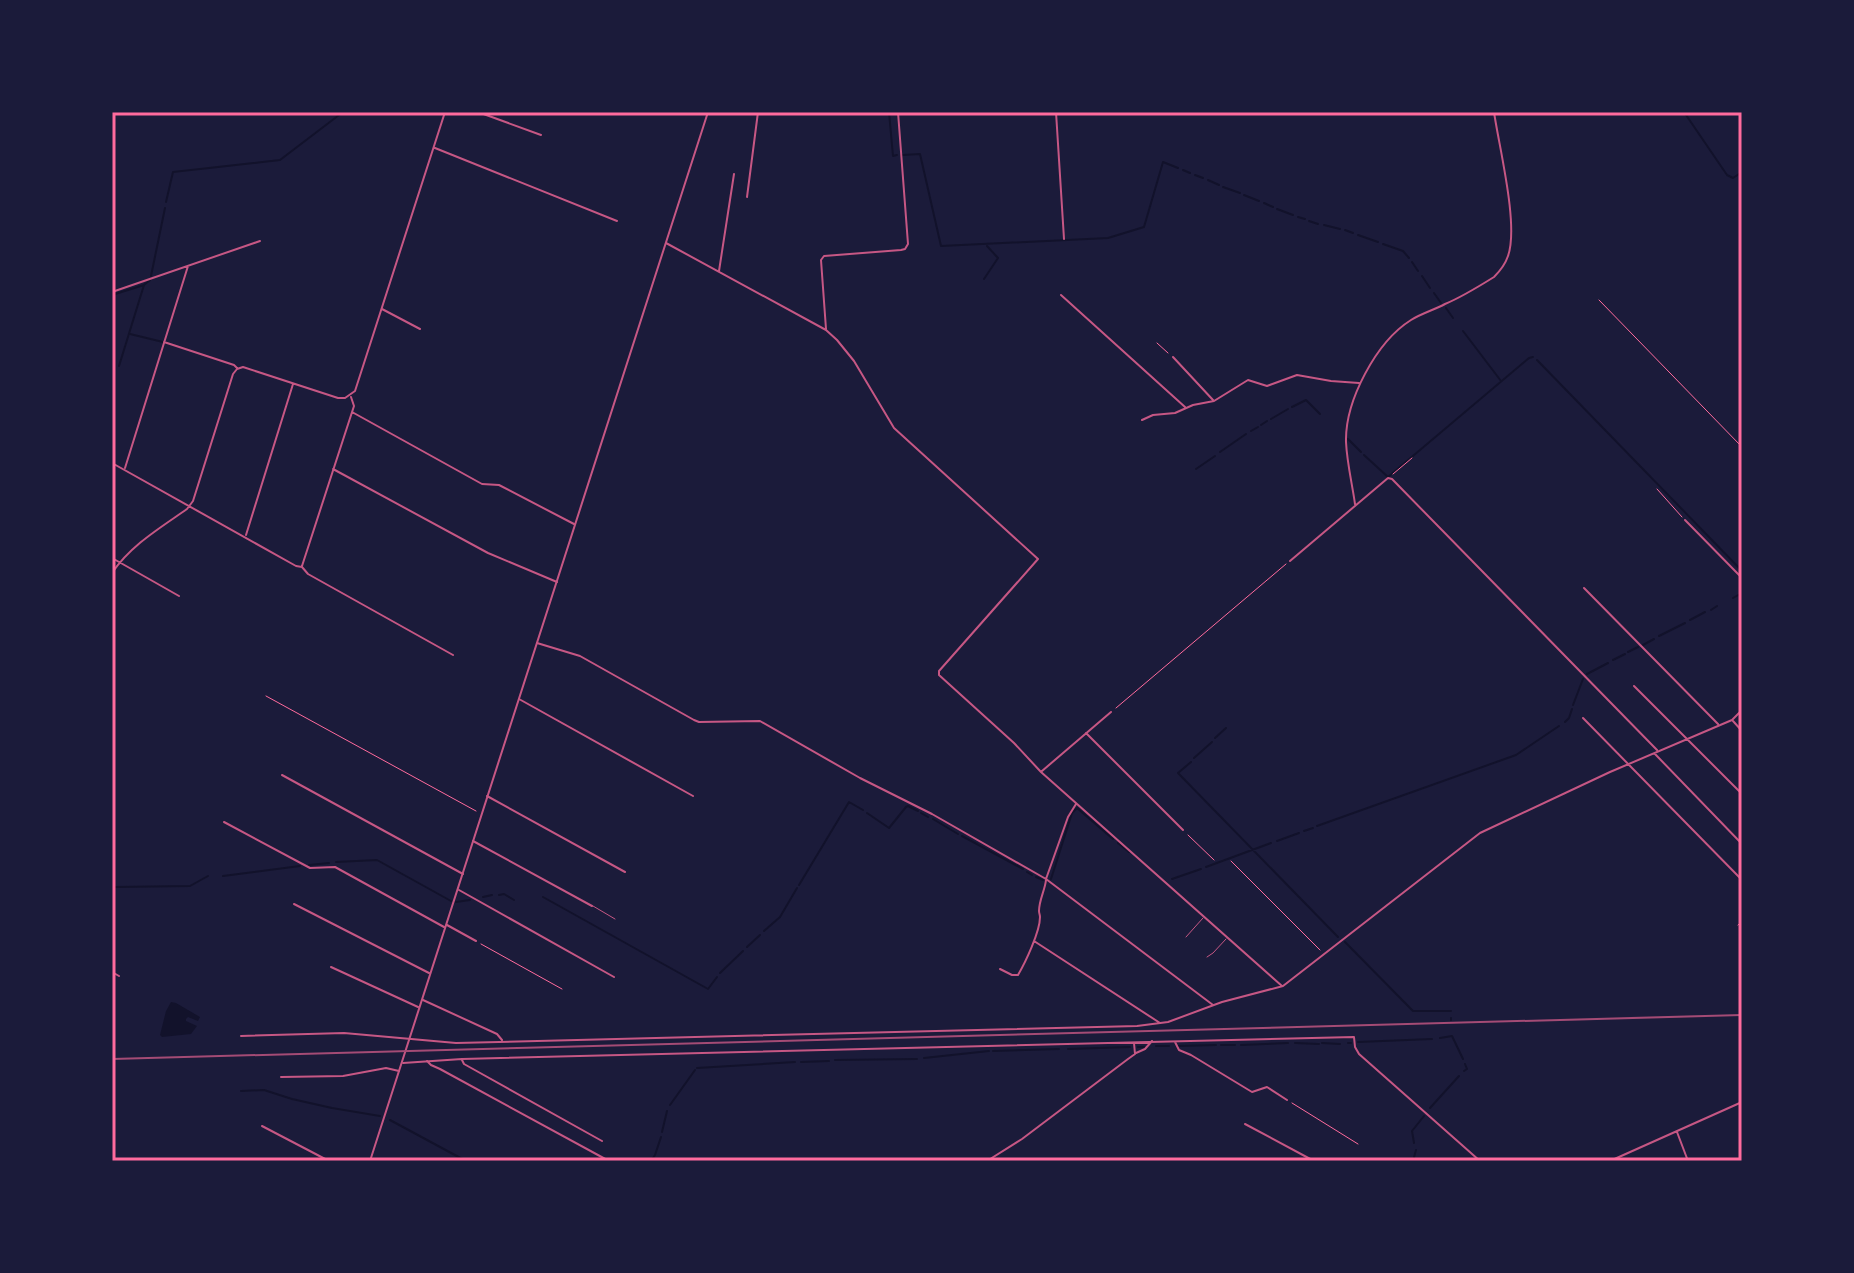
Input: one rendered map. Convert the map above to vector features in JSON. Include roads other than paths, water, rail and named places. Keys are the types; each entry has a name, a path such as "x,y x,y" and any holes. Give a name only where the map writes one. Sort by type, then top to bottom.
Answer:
{"street":[{"path":"112,573 135,546 190,506 237,369 243,367 338,398 350,396 358,386 445,112"},
{"path":"478,112 541,135"},
{"path":"370,1161 708,112"},
{"path":"747,197 758,112"},
{"path":"826,330 821,260 824,256 901,250 908,244 898,112"},
{"path":"1056,112 1064,239"},
{"path":"1355,505 1346,440 1348,425 1360,383 1383,344 1421,314 1447,304 1494,277 1508,259 1511,236 1507,189 1494,112"},
{"path":"434,147 617,221"},
{"path":"719,272 734,174"},
{"path":"112,292 260,241"},
{"path":"665,242 826,330 854,361 894,428 1038,559 966,639 939,673 940,678 1167,886 1283,986"},
{"path":"125,470 188,266"},
{"path":"1061,295 1186,407"},
{"path":"382,309 420,329"},
{"path":"164,342 234,365 237,369"},
{"path":"1173,357 1214,401"},
{"path":"1142,420 1214,401 1248,380 1267,386 1297,375 1360,383"},
{"path":"245,537 294,383"},
{"path":"302,567 354,405 350,396"},
{"path":"352,412 482,484 499,485 575,525"},
{"path":"112,463 302,567 313,577 453,655"},
{"path":"333,469 488,553 557,582"},
{"path":"1290,561 1388,478 1392,479 1742,844"},
{"path":"1685,520 1742,578"},
{"path":"112,558 179,596"},
{"path":"1584,588 1719,725"},
{"path":"537,643 580,656 694,720 760,721 1046,879 1214,1005"},
{"path":"1634,686 1742,794"},
{"path":"519,699 693,796"},
{"path":"241,1036 344,1033 456,1043 1161,1024 1283,986 1480,833 1732,720 1742,710"},
{"path":"1041,772 1111,712"},
{"path":"1583,718 1742,880"},
{"path":"1732,720 1742,731"},
{"path":"1086,733 1183,830"},
{"path":"282,775 463,874"},
{"path":"487,796 625,872"},
{"path":"1000,969 1016,976 1028,957 1040,919 1046,879 1068,817 1077,804"},
{"path":"224,822 310,868 335,867 476,941"},
{"path":"473,841 592,906"},
{"path":"458,890 614,977"},
{"path":"294,904 430,974"},
{"path":"1034,941 1161,1024"},
{"path":"331,967 419,1008"},
{"path":"112,972 119,976"},
{"path":"422,999 497,1034 503,1042"},
{"path":"402,1063 1354,1037 1359,1054 1480,1161"},
{"path":"987,1161 1022,1139 1152,1041"},
{"path":"1175,1041 1179,1050 1252,1092 1267,1087 1287,1100"},
{"path":"1134,1042 1135,1054"},
{"path":"462,1059 466,1065 602,1141"},
{"path":"427,1060 431,1065 609,1161"},
{"path":"281,1077 346,1076 386,1068 399,1071"},
{"path":"1610,1161 1742,1102"},
{"path":"1245,1124 1314,1161"},
{"path":"262,1126 329,1161"},
{"path":"1676,1131 1688,1161"}],"lane":[{"path":"592,906 615,919"},
{"path":"1186,937 1204,916"},
{"path":"1207,957 1228,937"}],"waterway":[{"path":"166,202 173,172 280,160 343,112"},
{"path":"889,112 893,156 897,155"},
{"path":"1684,112 1727,175 1733,178 1742,172"},
{"path":"903,155 920,154 941,246 1108,238 1144,227 1163,162 1178,168"},
{"path":"1183,170 1190,173"},
{"path":"1195,175 1203,178"},
{"path":"1208,180 1219,185"},
{"path":"1223,187 1240,193"},
{"path":"1244,195 1259,201"},
{"path":"1264,203 1273,207"},
{"path":"151,276 165,208"},
{"path":"1277,209 1293,215"},
{"path":"1298,217 1305,219"},
{"path":"1309,221 1318,224"},
{"path":"1324,225 1340,229"},
{"path":"1345,230 1353,233"},
{"path":"1358,235 1378,242"},
{"path":"1383,244 1403,251 1409,258"},
{"path":"984,279 998,258 987,246"},
{"path":"1412,262 1418,271"},
{"path":"1422,276 1430,288"},
{"path":"112,295 144,285 150,280"},
{"path":"119,366 144,285"},
{"path":"1434,293 1441,303"},
{"path":"1446,308 1453,318"},
{"path":"1463,331 1501,381"},
{"path":"130,334 163,342"},
{"path":"1364,455 1388,477 1533,357"},
{"path":"1537,360 1742,571"},
{"path":"1292,407 1306,400 1320,414"},
{"path":"1271,419 1288,409"},
{"path":"1261,425 1267,421"},
{"path":"1251,431 1258,427"},
{"path":"1220,452 1246,434"},
{"path":"1348,439 1361,452"},
{"path":"1196,469 1215,456"},
{"path":"1733,598 1742,593"},
{"path":"1711,610 1717,606"},
{"path":"1690,620 1705,612"},
{"path":"1659,636 1685,623"},
{"path":"1643,645 1654,639"},
{"path":"1628,652 1638,647"},
{"path":"1613,660 1625,654"},
{"path":"1587,674 1608,663"},
{"path":"1573,705 1583,679"},
{"path":"1565,722 1572,709"},
{"path":"1317,826 1516,755 1559,726"},
{"path":"1215,738 1226,728"},
{"path":"1194,758 1212,742"},
{"path":"1191,762 1178,773 1338,937"},
{"path":"799,885 849,802 863,810"},
{"path":"867,813 889,828 906,807 918,811"},
{"path":"1051,879 1072,813 1077,808 1113,839"},
{"path":"921,813 928,817"},
{"path":"933,819 958,834"},
{"path":"1304,831 1313,828"},
{"path":"1277,841 1299,833"},
{"path":"962,836 1023,869"},
{"path":"1118,843 1129,852"},
{"path":"1206,867 1271,843"},
{"path":"336,862 377,860 451,901"},
{"path":"309,865 329,863"},
{"path":"223,876 300,866"},
{"path":"1172,879 1201,869"},
{"path":"1027,872 1032,875"},
{"path":"115,887 190,886 208,876"},
{"path":"1036,877 1043,880"},
{"path":"764,931 780,917 797,888"},
{"path":"499,895 504,894 514,900"},
{"path":"483,897 492,895"},
{"path":"543,897 708,989 717,977"},
{"path":"456,902 470,900"},
{"path":"747,947 760,935"},
{"path":"1345,942 1413,1011 1451,1011"},
{"path":"720,973 743,951"},
{"path":"1440,1038 1452,1036 1463,1059"},
{"path":"1358,1042 1432,1039"},
{"path":"1241,1045 1288,1043"},
{"path":"1295,1043 1319,1044"},
{"path":"1322,1043 1340,1044"},
{"path":"1178,1046 1216,1045"},
{"path":"1221,1045 1235,1045"},
{"path":"1156,1046 1169,1046"},
{"path":"1068,1049 1130,1047"},
{"path":"1138,1047 1144,1047"},
{"path":"993,1051 1059,1049"},
{"path":"924,1058 989,1051"},
{"path":"835,1060 917,1059"},
{"path":"801,1062 829,1061"},
{"path":"697,1068 795,1062"},
{"path":"1464,1071 1467,1069 1465,1064"},
{"path":"670,1105 695,1070"},
{"path":"1430,1108 1459,1076"},
{"path":"241,1091 264,1090 332,1108 380,1116"},
{"path":"662,1132 667,1111"},
{"path":"1414,1143 1412,1131 1424,1116"},
{"path":"390,1120 466,1161"},
{"path":"651,1161 661,1137"},
{"path":"1413,1161 1416,1150"}],"railway":[{"path":"112,1059 1742,1015"}]}
